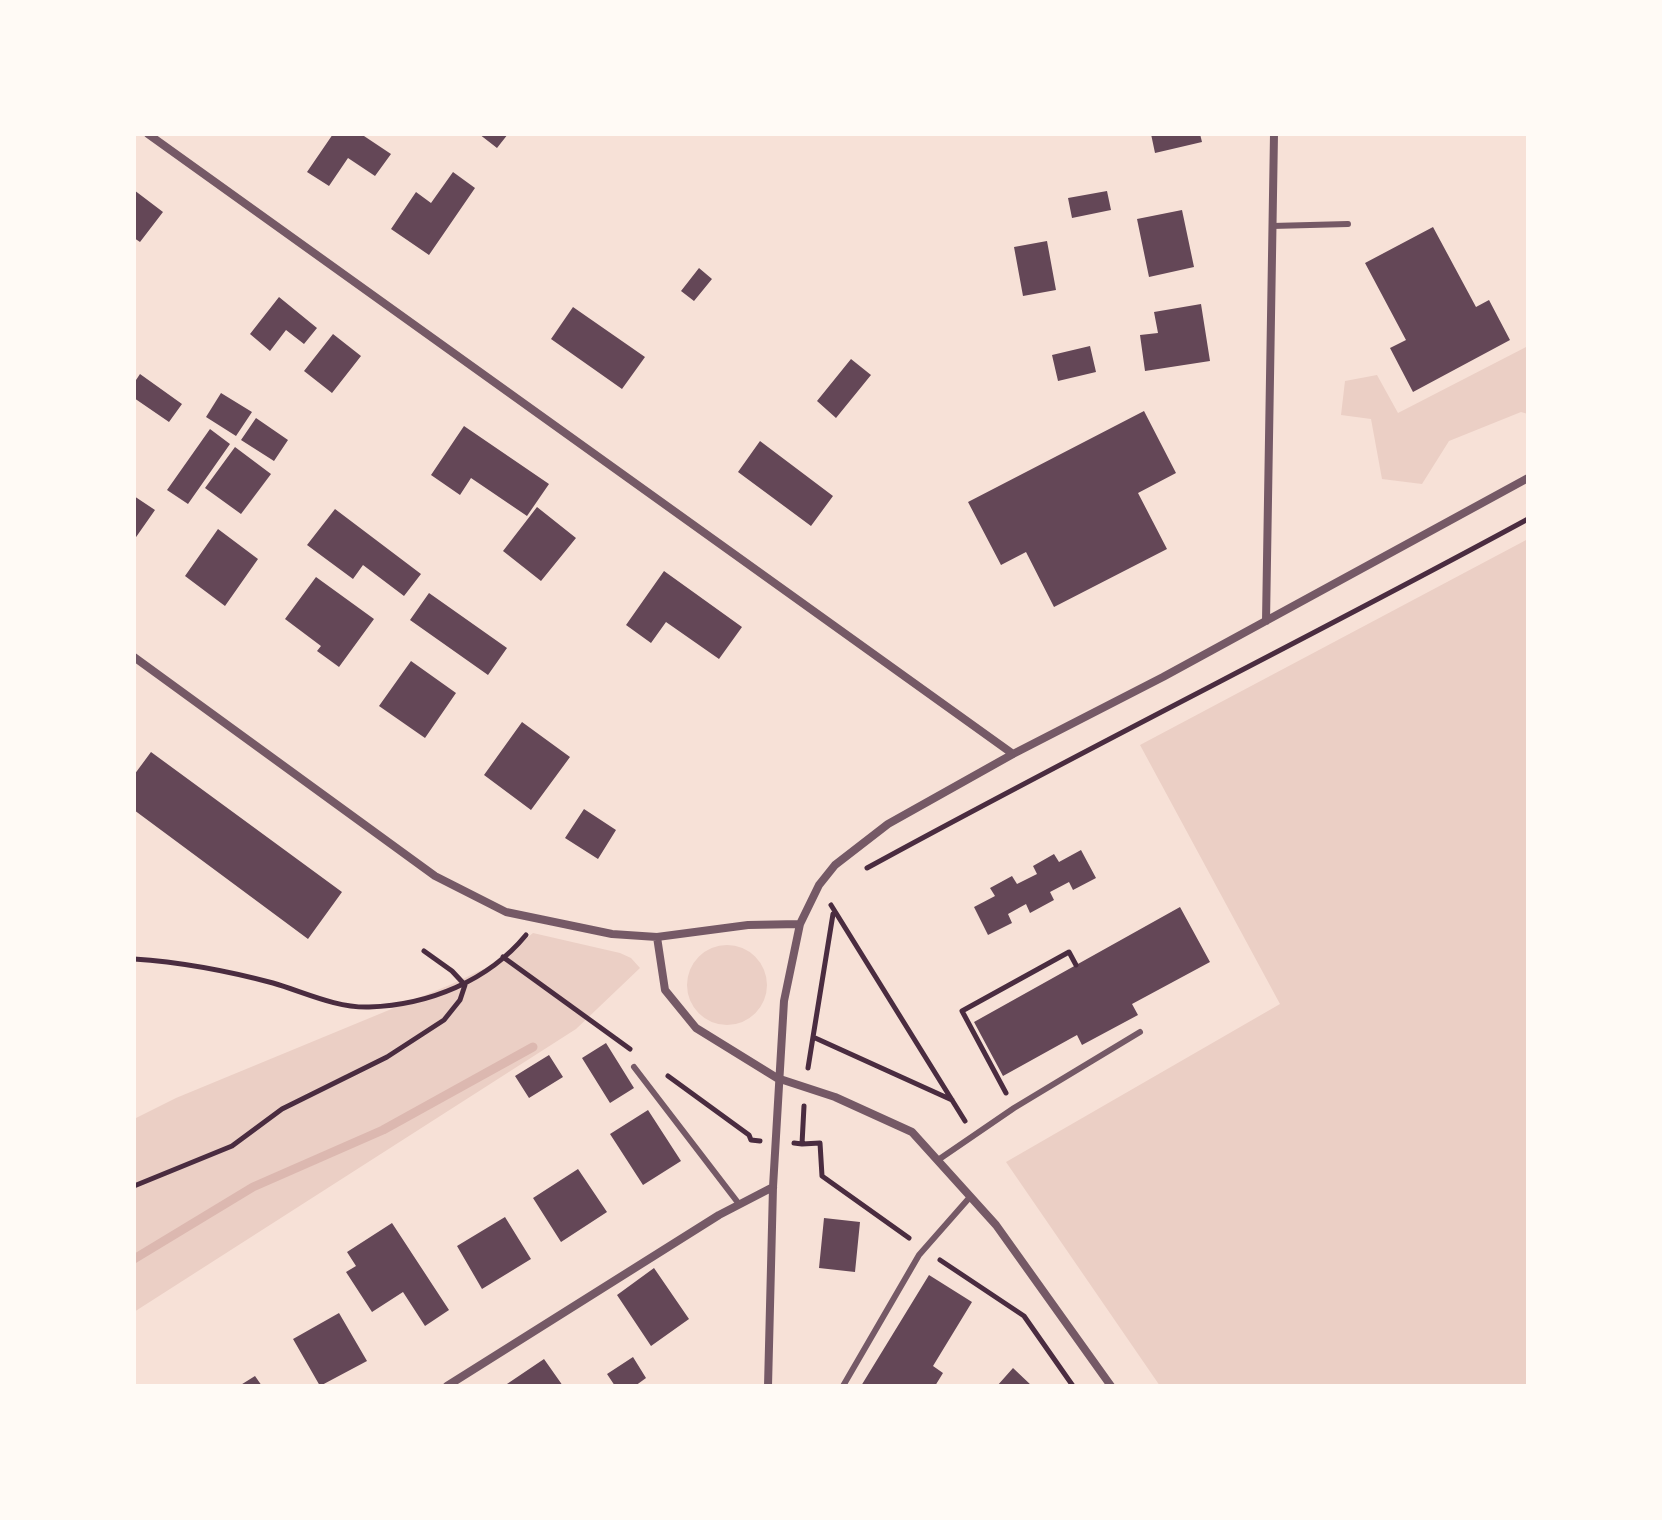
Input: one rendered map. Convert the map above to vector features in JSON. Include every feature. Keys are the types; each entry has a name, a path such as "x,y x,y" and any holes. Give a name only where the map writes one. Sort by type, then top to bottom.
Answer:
{"street":[{"path":"148,134 1013,754"},
{"path":"1266,621 1274,134"},
{"path":"768,1386 777,1078 784,1001 800,924 819,885 835,865 888,824 1013,754 1528,478"},
{"path":"134,657 435,876 506,912 612,934 657,937 748,925 800,924"},
{"path":"657,937 662,981 675,1005 696,1028 777,1078 835,1097 912,1132 996,1225 1111,1386"},
{"path":"447,1386 719,1215 773,1187"}],"lane":[{"path":"1272,226 1348,224"},
{"path":"938,1160 1014,1108 1140,1032"},
{"path":"634,1067 739,1204"},
{"path":"843,1386 919,1255 970,1197"}],"path":[{"path":"854,876 1012,789 1349,616 1528,519"},
{"path":"837,894 830,904 833,913 974,1135"},
{"path":"658,1070 749,1135 751,1140 802,1144 806,1088 833,913"},
{"path":"134,959 158,960 239,975 361,1006 403,1002 465,985 516,947 538,920"},
{"path":"424,951 452,971 465,985"},
{"path":"1014,1108 962,1011 1069,952 1076,965"},
{"path":"503,957 632,1051"},
{"path":"134,1186 232,1146 282,1109 387,1057 444,1020 460,1000 465,985"},
{"path":"813,1037 953,1101"}],"shaded area":[{"path":"1528,346 1528,414 1521,412 1449,441 1422,484 1382,479 1371,419 1341,415 1345,381 1377,375 1398,413"},
{"path":"1528,539 1528,1386 1160,1386 1006,1162 1280,1004 1140,745"},
{"path":"533,933 620,953 631,958 640,968 576,1029 134,1312 134,1119 176,1098 452,984 496,963"},
{"path":"727,945 742,948 755,957 764,970 767,985 764,1000 755,1013 742,1022 727,1025 712,1022 699,1013 690,1000 687,985 690,970 699,957 712,948"}],"building":[{"path":"333,134 361,134 391,154 375,176 348,158 329,186 307,172"},
{"path":"479,134 508,134 497,148"},
{"path":"1151,134 1200,134 1202,142 1155,153"},
{"path":"453,172 475,188 429,255 391,229 416,192 431,203"},
{"path":"134,190 163,212 140,242 134,238"},
{"path":"1107,191 1111,210 1072,218 1068,198"},
{"path":"1182,210 1194,267 1149,277 1137,219"},
{"path":"1433,227 1476,307 1489,300 1510,340 1413,392 1390,348 1406,340 1365,263"},
{"path":"1047,241 1056,290 1023,296 1014,247"},
{"path":"699,268 712,279 694,301 681,291"},
{"path":"279,297 317,328 304,344 286,330 270,351 250,334"},
{"path":"1201,304 1210,361 1145,371 1140,335 1158,333 1154,312"},
{"path":"573,307 645,357 622,389 551,339"},
{"path":"333,334 361,356 332,393 304,371"},
{"path":"1090,346 1096,372 1058,381 1052,355"},
{"path":"851,359 871,375 836,418 817,401"},
{"path":"140,374 182,404 169,422 134,398 134,383"},
{"path":"221,393 252,412 236,436 206,417"},
{"path":"1144,411 1176,473 1138,493 1167,549 1054,607 1026,552 1001,565 968,502"},
{"path":"256,418 288,440 274,461 241,440"},
{"path":"464,426 549,484 527,516 471,478 460,495 431,475"},
{"path":"210,429 230,444 188,504 167,490"},
{"path":"760,441 833,496 811,526 738,472"},
{"path":"235,447 271,474 241,514 205,488"},
{"path":"134,496 155,510 134,540"},
{"path":"537,507 576,538 541,581 503,551"},
{"path":"335,509 421,574 404,596 363,565 353,579 307,545"},
{"path":"218,529 258,559 225,606 185,576"},
{"path":"664,571 742,627 719,659 666,622 651,643 626,625"},
{"path":"316,577 374,619 339,667 317,651 321,646 285,619"},
{"path":"429,593 507,648 488,675 410,620"},
{"path":"411,661 456,693 425,738 379,706"},
{"path":"522,722 570,757 531,810 484,775"},
{"path":"151,752 342,892 308,939 134,810 134,775"},
{"path":"584,809 616,830 598,859 565,838"},
{"path":"1081,850 1096,878 1073,890 1069,882 1050,892 1054,900 1030,913 1026,904 1008,914 1012,923 988,935 974,907 995,896 990,888 1012,876 1017,884 1037,874 1033,866 1054,854 1059,862"},
{"path":"1180,907 1210,962 1132,1004 1138,1015 1082,1045 1077,1035 1003,1076 974,1022"},
{"path":"606,1043 634,1088 610,1103 582,1058"},
{"path":"549,1055 563,1077 529,1098 515,1076"},
{"path":"648,1110 681,1161 643,1185 610,1134"},
{"path":"578,1169 607,1212 561,1242 533,1198"},
{"path":"505,1217 531,1259 482,1289 457,1246"},
{"path":"824,1218 860,1222 855,1272 819,1268"},
{"path":"392,1223 449,1310 425,1326 403,1292 372,1312 346,1272 356,1266 347,1252"},
{"path":"654,1268 689,1319 651,1346 617,1295"},
{"path":"929,1275 972,1302 933,1366 943,1373 935,1386 861,1386"},
{"path":"339,1313 367,1361 320,1386 293,1339"},
{"path":"633,1357 646,1378 635,1386 615,1386 607,1374"},
{"path":"544,1359 563,1386 504,1386"},
{"path":"1013,1368 1032,1386 997,1386"},
{"path":"255,1376 262,1386 239,1386"}],"waterway":[{"path":"134,1259 253,1187 383,1130 533,1047"}]}
